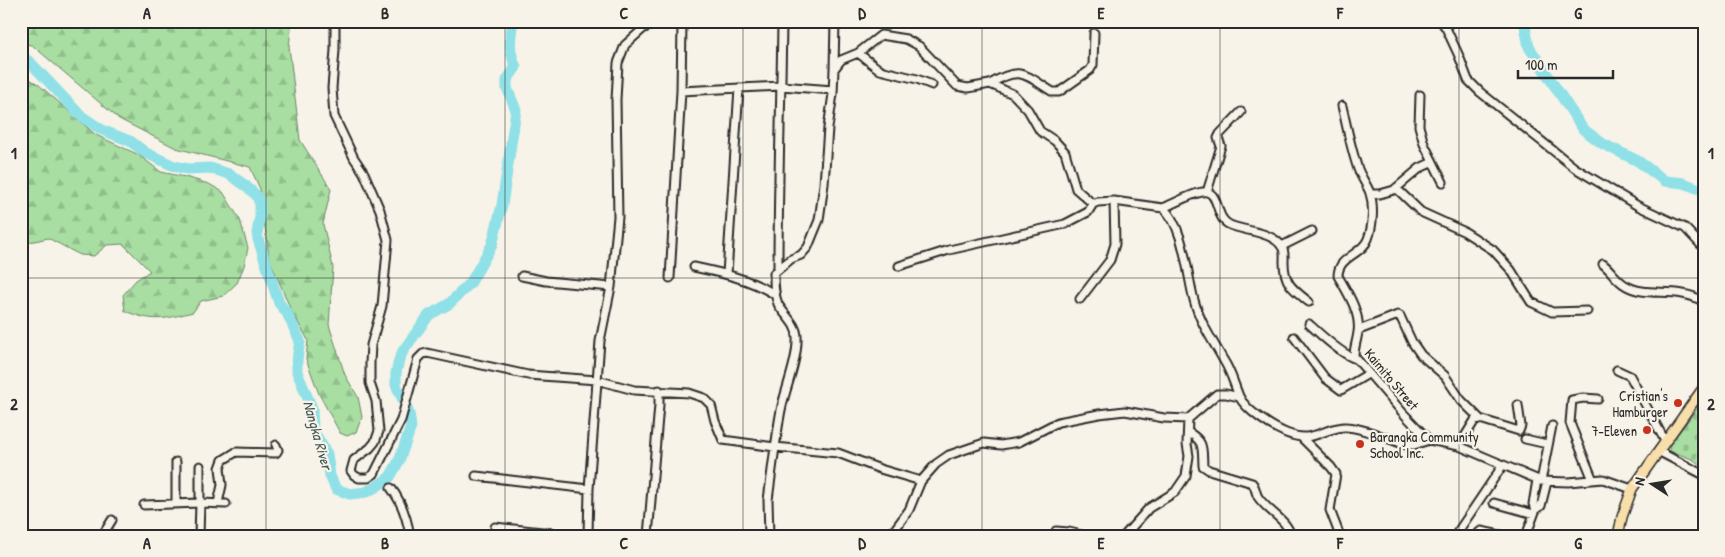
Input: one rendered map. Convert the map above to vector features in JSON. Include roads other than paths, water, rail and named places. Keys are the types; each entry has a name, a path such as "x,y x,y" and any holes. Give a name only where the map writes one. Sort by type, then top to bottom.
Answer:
{"main road":[{"path":"1618,536 1622,517 1632,489 1704,387"}],"street":[{"path":"335,21 332,88 334,116 354,158 364,173 380,210 388,240 382,306 371,345 370,363 370,383 376,401 379,430 375,442 354,460 351,471 354,475 359,478 368,478 374,474 408,400 418,359 427,353 528,375 597,380 634,390 690,393 704,398 711,405 723,440 838,453 880,469 921,481"},
{"path":"588,536 589,489 600,341 611,287 618,217 616,100 618,63 625,45 644,28 664,21"},
{"path":"670,278 682,91 682,23 677,21"},
{"path":"778,269 782,21"},
{"path":"769,536 768,500 775,447 798,336 794,325 779,305 774,294 774,273 791,259 801,255 808,247 819,220 828,128 834,90 835,21"},
{"path":"1441,21 1446,28 1468,80 1480,92 1575,168 1638,206 1686,228 1704,248"},
{"path":"834,69 841,60 858,53 882,35 906,39 919,46 957,86 968,88 990,84 1006,75 1022,73 1053,92 1059,92 1090,70 1093,64 1094,33"},
{"path":"858,53 880,70 918,79 932,85"},
{"path":"990,84 1013,94 1028,110 1040,131 1055,141 1065,152 1076,189 1093,204"},
{"path":"682,91 782,86 834,90"},
{"path":"727,274 739,88"},
{"path":"1420,95 1419,126 1424,144 1443,182"},
{"path":"1342,106 1358,169 1370,194 1389,192 1420,168 1433,162"},
{"path":"1206,192 1221,146 1218,138 1241,112"},
{"path":"1396,188 1421,212 1465,232 1493,250 1511,270 1531,302 1552,312 1587,311"},
{"path":"900,266 949,250 1064,224 1088,212 1093,204 1098,202 1114,201 1164,208 1206,192 1215,197 1220,214 1228,224 1269,236 1282,246 1284,250 1286,280 1293,289 1309,302"},
{"name":"Kaimito Street","path":"1370,194 1372,210 1367,241 1342,263 1338,271 1338,276 1356,310 1359,330 1354,347 1354,356 1368,374 1429,440"},
{"path":"1080,299 1110,260 1115,244 1114,201"},
{"path":"1164,208 1168,211 1181,242 1195,302 1203,324 1228,368 1239,397 1264,420 1286,433 1302,438 1312,437 1332,429 1345,427 1406,445 1414,445 1429,440 1458,446 1542,481 1603,479 1632,489"},
{"path":"1282,246 1312,231"},
{"path":"1603,264 1625,285 1636,290 1676,292 1704,302"},
{"path":"694,267 727,274 748,281 774,294"},
{"path":"522,276 546,281 611,287"},
{"path":"1359,330 1398,315 1421,355 1445,376 1461,400 1480,419 1519,430 1521,426 1518,405"},
{"path":"1309,324 1350,357 1357,359"},
{"path":"1294,337 1325,378 1339,389 1368,374"},
{"path":"1617,370 1630,376 1665,441"},
{"path":"648,536 659,390"},
{"path":"890,536 908,510 921,481 936,464 949,455 984,443 1001,445 1019,442 1058,422 1099,414 1125,412 1164,418 1188,419 1217,394 1239,397"},
{"path":"1593,480 1570,423 1572,400 1583,398 1598,399"},
{"path":"1124,536 1150,508 1175,492 1186,476 1189,456 1187,444 1188,419"},
{"path":"1458,446 1475,420 1480,419"},
{"path":"1526,536 1535,512 1541,506 1547,444 1552,426"},
{"path":"1188,432 1201,442 1203,466 1209,470 1252,483 1258,496 1276,517 1289,527 1291,536"},
{"path":"1302,438 1331,466 1336,474 1330,510 1340,536"},
{"path":"1525,440 1547,444"},
{"path":"218,503 222,485 220,468 222,460 236,452 276,453 278,450 276,445"},
{"path":"1658,451 1704,475"},
{"path":"176,462 176,504"},
{"path":"1455,536 1504,465"},
{"path":"199,536 200,466"},
{"path":"476,476 589,489"},
{"path":"391,488 399,498 408,521 410,536"},
{"path":"1494,503 1535,512"},
{"path":"144,505 226,504"},
{"path":"102,536 112,520"},
{"path":"495,528 581,536"},
{"path":"1056,531 1086,536"},
{"path":"1475,536 1481,531 1505,536"}],"waterway":[{"name":"Nangka River","path":"21,56 30,62 80,115 102,130 130,141 146,153 174,166 188,169 210,168 229,174 257,196 260,204 258,239 279,303 287,313 300,341 297,372 312,408 313,430 327,454 330,476 336,489 350,494 366,492 390,477 399,461 411,427 409,413 396,385 399,360 403,351 429,315 449,304 471,282 492,245 502,205 516,110 507,88 507,80 516,67 510,44 513,21"},
{"path":"1524,21 1529,47 1583,129 1603,144 1638,161 1665,181 1684,183 1704,191"}],"place":[{"name":"Cristian's Hamburger","path":"1678,403"},
{"name":"7-Eleven","path":"1647,430"},
{"name":"Barangka Community School Inc.","path":"1360,444"}]}
